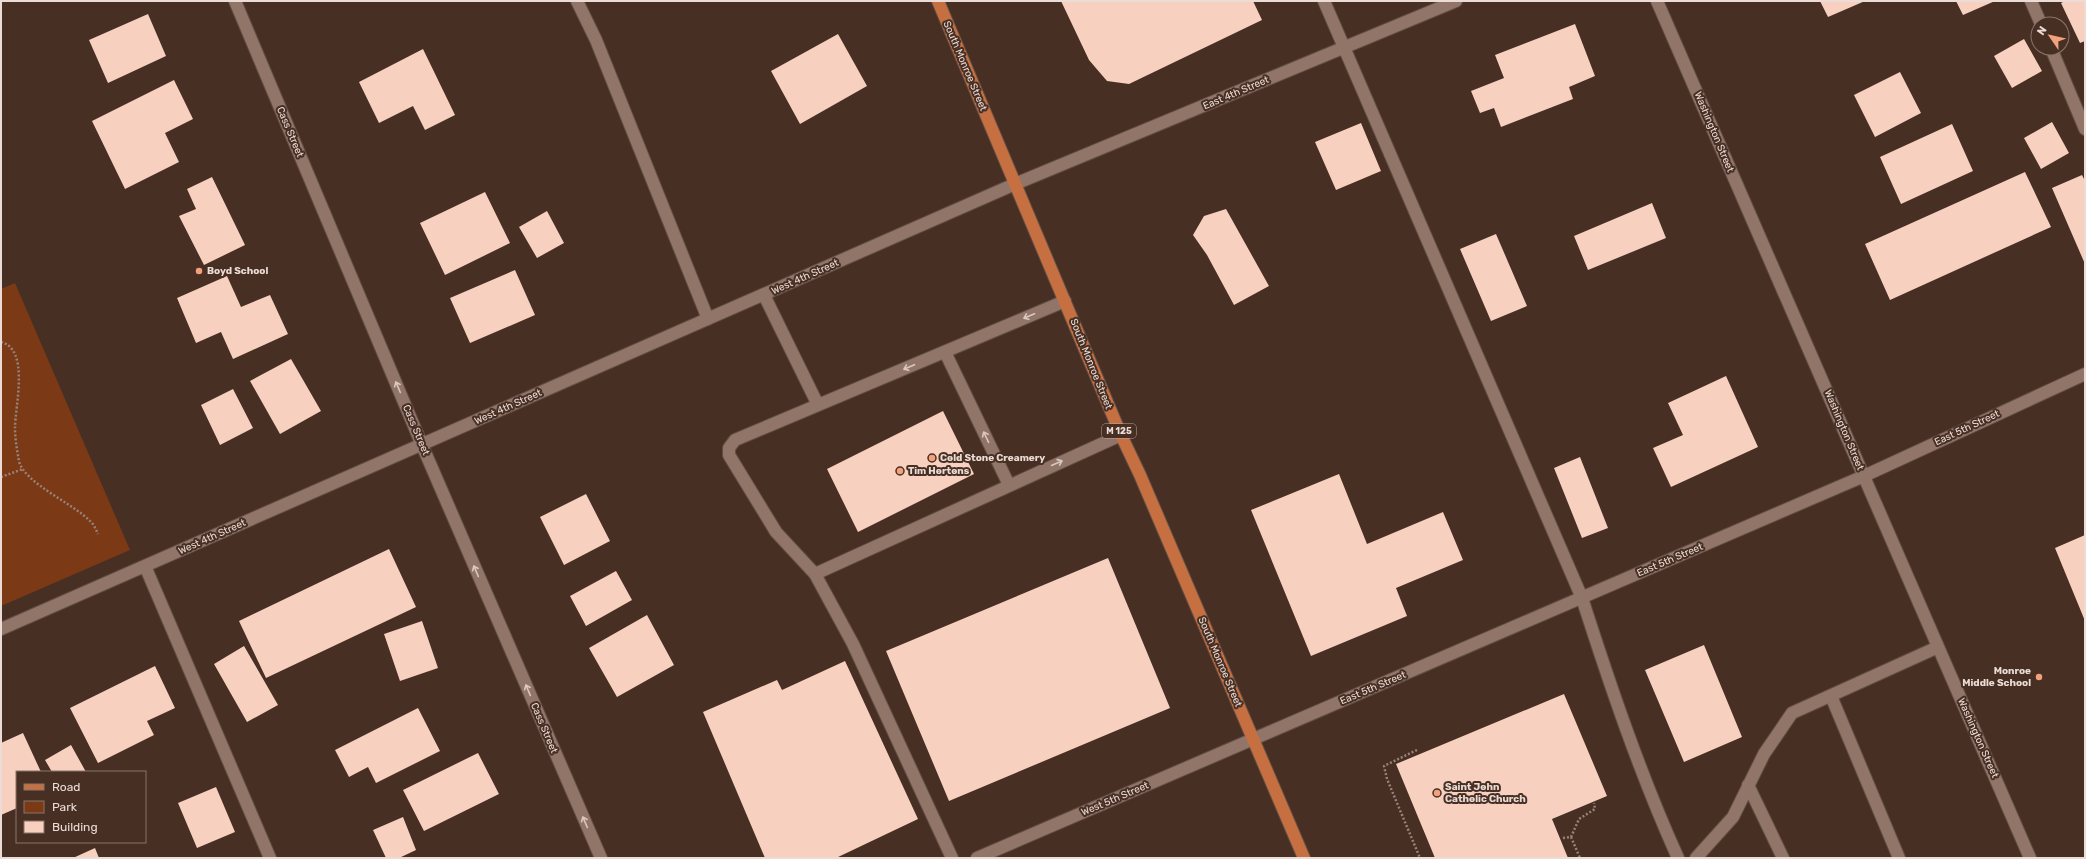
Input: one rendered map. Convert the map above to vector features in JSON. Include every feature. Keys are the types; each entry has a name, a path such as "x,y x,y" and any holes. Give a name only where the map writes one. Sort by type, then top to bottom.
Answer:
{"main road":[{"name":"South Monroe Street","path":"938,1 1121,435 1140,475 1304,858"}],"street":[{"name":"Cass Street","path":"235,1 422,445 600,858"},
{"path":"577,1 596,40 708,319"},
{"path":"1324,1 1582,598 1605,668 1665,830 1678,858"},
{"name":"East 4th Street","path":"1015,184 1456,1"},
{"name":"Washington Street","path":"1657,1 2030,858"},
{"path":"2031,1 2038,16"},
{"path":"2054,56 2085,129"},
{"name":"West 4th Street","path":"1,629 1015,184"},
{"path":"764,295 818,405"},
{"path":"952,858 853,644 815,574 776,532 729,455 729,448 735,440 1065,301"},
{"path":"945,352 1009,485"},
{"name":"East 5th Street","path":"1253,739 1864,476 2085,374"},
{"path":"815,574 1121,435"},
{"path":"145,566 270,858"},
{"path":"1696,858 1734,817 1764,754 1792,713 1938,647"},
{"path":"1831,696 1899,858"},
{"name":"West 5th Street","path":"977,858 1253,739"},
{"path":"1748,785 1782,858"}],"path":[{"path":"1,342 8,344 15,350 18,363 18,392 15,427 17,450 23,469 27,475 91,521 98,534"},
{"path":"1,476 23,469"},
{"path":"1417,750 1384,766 1387,779 1420,858"},
{"path":"1580,858 1571,837 1579,819 1595,809 1594,803"},
{"path":"1563,838 1571,837"}],"green space":[{"path":"15,283 130,550 1,606 1,289"}],"building":[{"path":"1061,1 1253,1 1262,20 1129,84 1107,81 1089,60"},
{"path":"1820,1 1865,1 1828,17"},
{"path":"1956,1 1995,1 1963,15"},
{"path":"2065,1 2085,1 2085,41 2080,43 2070,22 2070,16 2067,16 2061,3"},
{"path":"148,14 166,56 108,83 89,40"},
{"path":"1575,24 1595,76 1569,87 1573,99 1501,127 1494,108 1480,113 1471,91 1504,78 1495,55"},
{"path":"838,34 867,86 800,124 771,71"},
{"path":"2024,39 2030,50 2030,56 2034,56 2042,71 2012,88 1994,56"},
{"path":"423,49 455,115 425,130 413,106 379,123 359,82"},
{"path":"1900,72 1921,113 1875,137 1854,95"},
{"path":"174,80 193,119 165,133 179,162 125,189 92,121"},
{"path":"2052,122 2069,153 2041,169 2024,138"},
{"path":"1361,123 1381,171 1336,190 1315,142"},
{"path":"1952,124 1973,171 1901,204 1880,157"},
{"path":"2025,172 2051,227 1890,300 1865,244"},
{"path":"2082,175 2085,181 2085,264 2052,188"},
{"path":"212,177 245,245 204,265 179,216 196,209 187,189"},
{"path":"485,192 510,243 445,275 420,223"},
{"path":"1652,203 1666,238 1588,270 1574,236"},
{"path":"1226,209 1269,286 1234,305 1207,255 1193,235 1204,216"},
{"path":"547,211 564,243 537,258 519,227"},
{"path":"1496,234 1527,306 1491,321 1460,249"},
{"path":"515,270 535,315 470,343 450,298"},
{"path":"227,276 241,307 270,295 288,334 233,359 221,332 196,343 177,298"},
{"path":"291,359 321,411 280,434 250,381"},
{"path":"1726,376 1758,447 1671,487 1653,448 1683,435 1668,403"},
{"path":"233,389 253,428 220,445 201,405"},
{"name":"Tim Hortons","path":"943,411 974,474 858,532 827,469"},
{"path":"1580,457 1608,528 1582,538 1554,468"},
{"path":"1339,474 1367,544 1443,512 1463,560 1396,588 1407,616 1311,656 1251,510"},
{"path":"586,494 610,541 564,565 540,517"},
{"path":"2085,535 2085,621 2055,548"},
{"path":"389,549 416,607 266,678 239,621"},
{"path":"1108,558 1170,708 949,801 886,651"},
{"path":"616,571 632,600 586,626 570,596"},
{"path":"647,615 674,665 617,697 589,648"},
{"path":"422,621 438,668 400,681 384,634"},
{"path":"1704,645 1742,737 1684,762 1645,670"},
{"path":"244,646 278,705 247,722 214,664"},
{"path":"845,661 918,819 836,858 765,858 703,712 777,680 782,690"},
{"path":"155,666 175,708 147,721 154,735 98,763 70,708"},
{"path":"1564,694 1607,796 1552,819 1568,858 1435,858 1396,764"},
{"path":"418,708 440,751 376,783 368,767 349,777 335,750"},
{"path":"23,733 41,771 16,771 16,808 1,815 1,743"},
{"path":"71,745 85,771 51,771 45,760"},
{"path":"478,753 499,794 424,831 403,790"},
{"path":"216,787 235,832 197,848 178,803"},
{"path":"403,817 416,850 399,858 386,858 373,830"},
{"path":"95,848 99,858 73,858"}],"place":[{"name":"Boyd School","path":"199,271"},
{"name":"Cold Stone Creamery","path":"932,458"},
{"name":"Tim Hortons","path":"900,471"},
{"name":"Monroe Middle School","path":"2039,677"},
{"name":"Saint John Catholic Church","path":"1437,793"}]}
